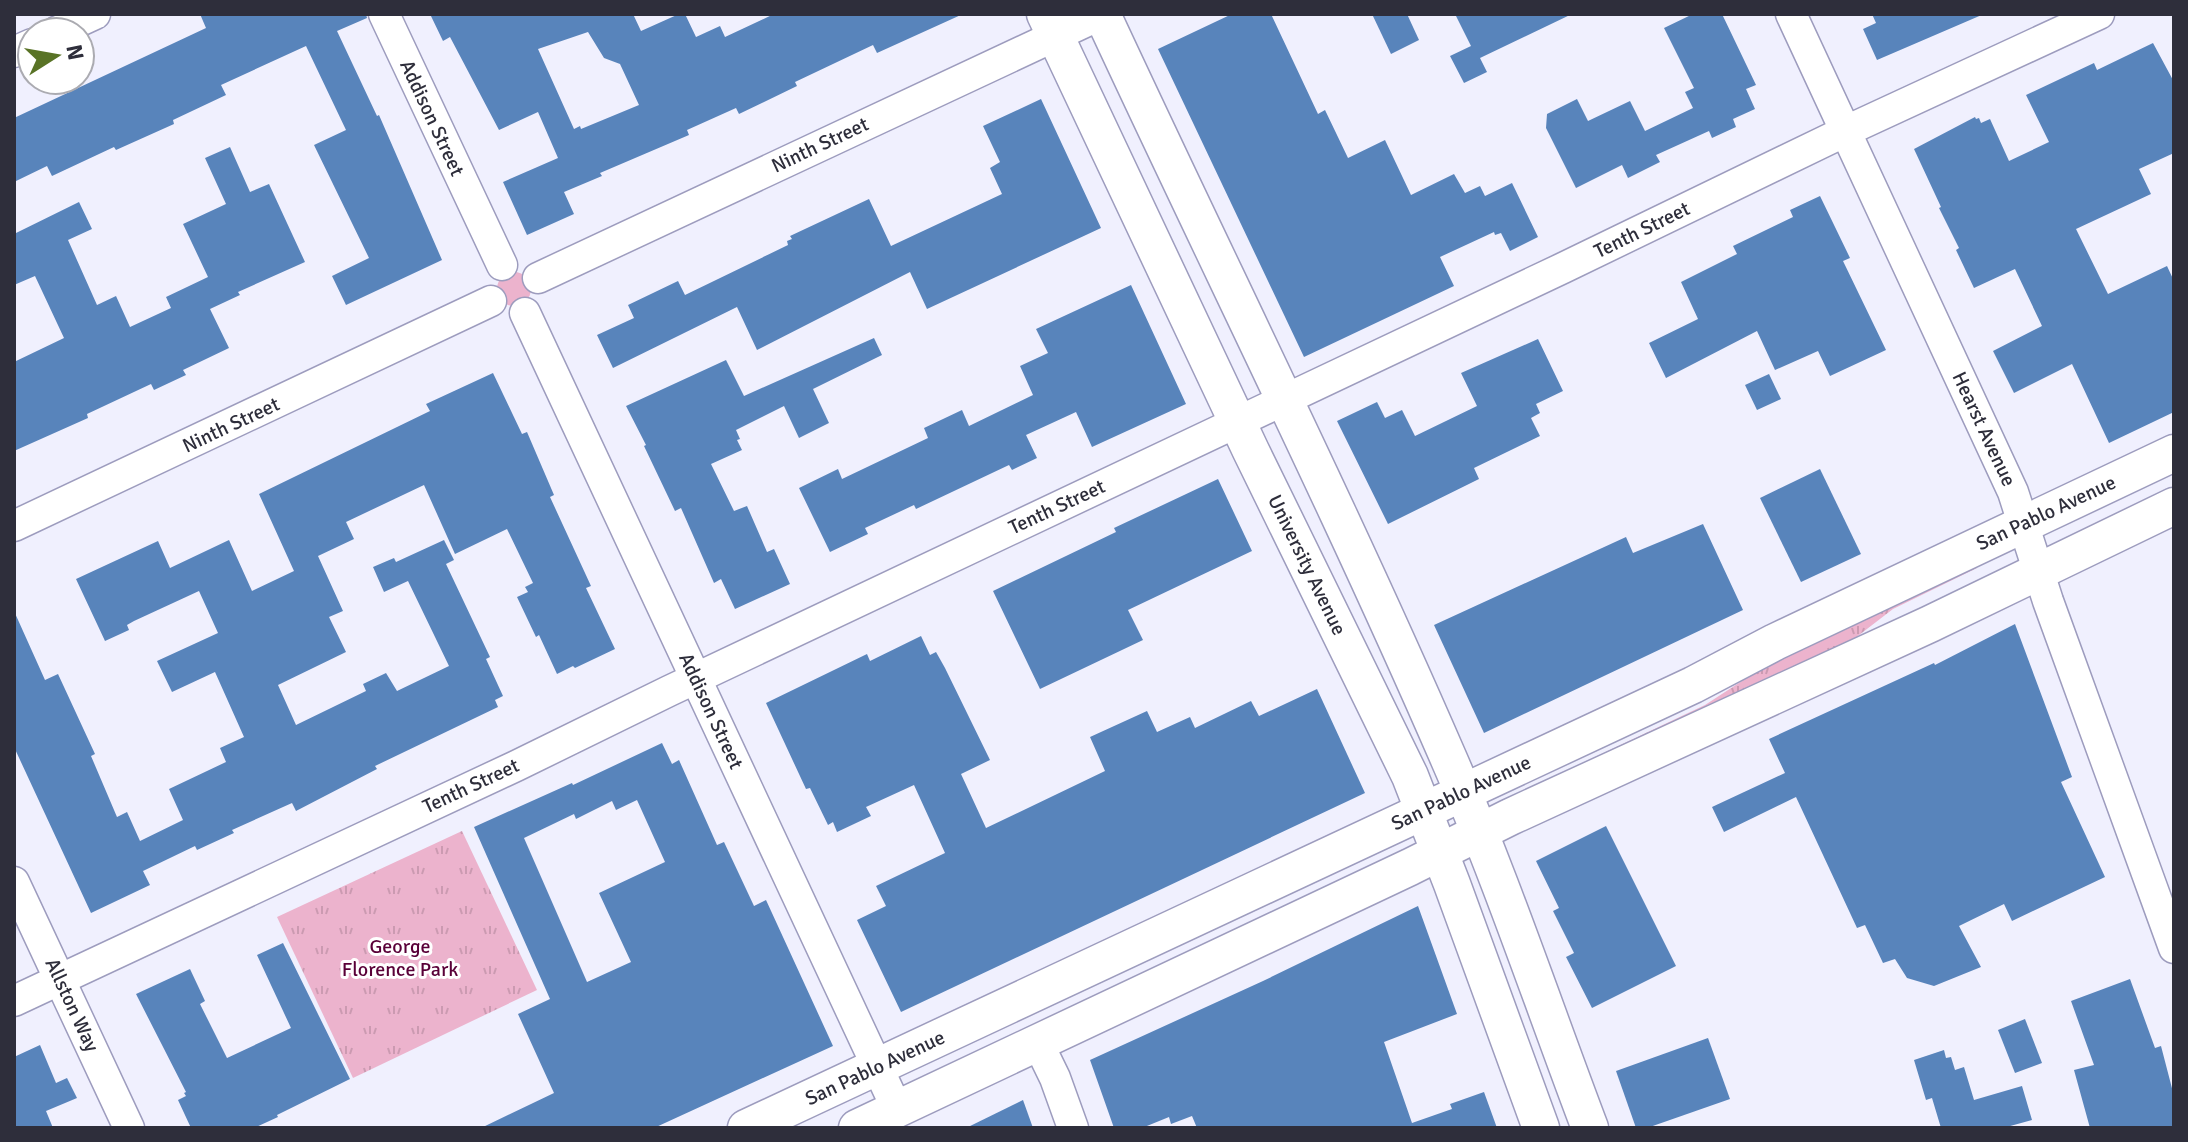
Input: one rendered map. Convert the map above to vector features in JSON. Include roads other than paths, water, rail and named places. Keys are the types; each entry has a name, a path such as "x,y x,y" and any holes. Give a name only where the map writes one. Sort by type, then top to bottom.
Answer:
{"main road":[{"path":"1102,14 1285,400 1462,793 1590,1128"},
{"name":"University Avenue","path":"1050,25 1410,776 1541,1128"},
{"name":"San Pablo Avenue","path":"746,1128 1693,685 1775,642 2174,453"},
{"path":"857,1128 2174,506"}],"street":[{"name":"Addison Street","path":"384,14 502,265"},
{"name":"Ninth Street","path":"538,278 1050,25 1102,14"},
{"name":"Hearst Avenue","path":"1791,14 2010,484 2174,948"},
{"name":"Tenth Street","path":"14,1001 516,766 1846,131 2099,14"},
{"path":"502,265 527,265 538,278 540,294 537,302 525,313 505,314 491,301 490,277 502,265"},
{"name":"Ninth Street","path":"14,526 491,301"},
{"name":"Addison Street","path":"525,313 897,1109"},
{"name":"Allston Way","path":"14,882 129,1128"},
{"path":"1038,1043 1073,1128"}],"park label":[{"name":"George Florence Park","path":"400,958"}]}
